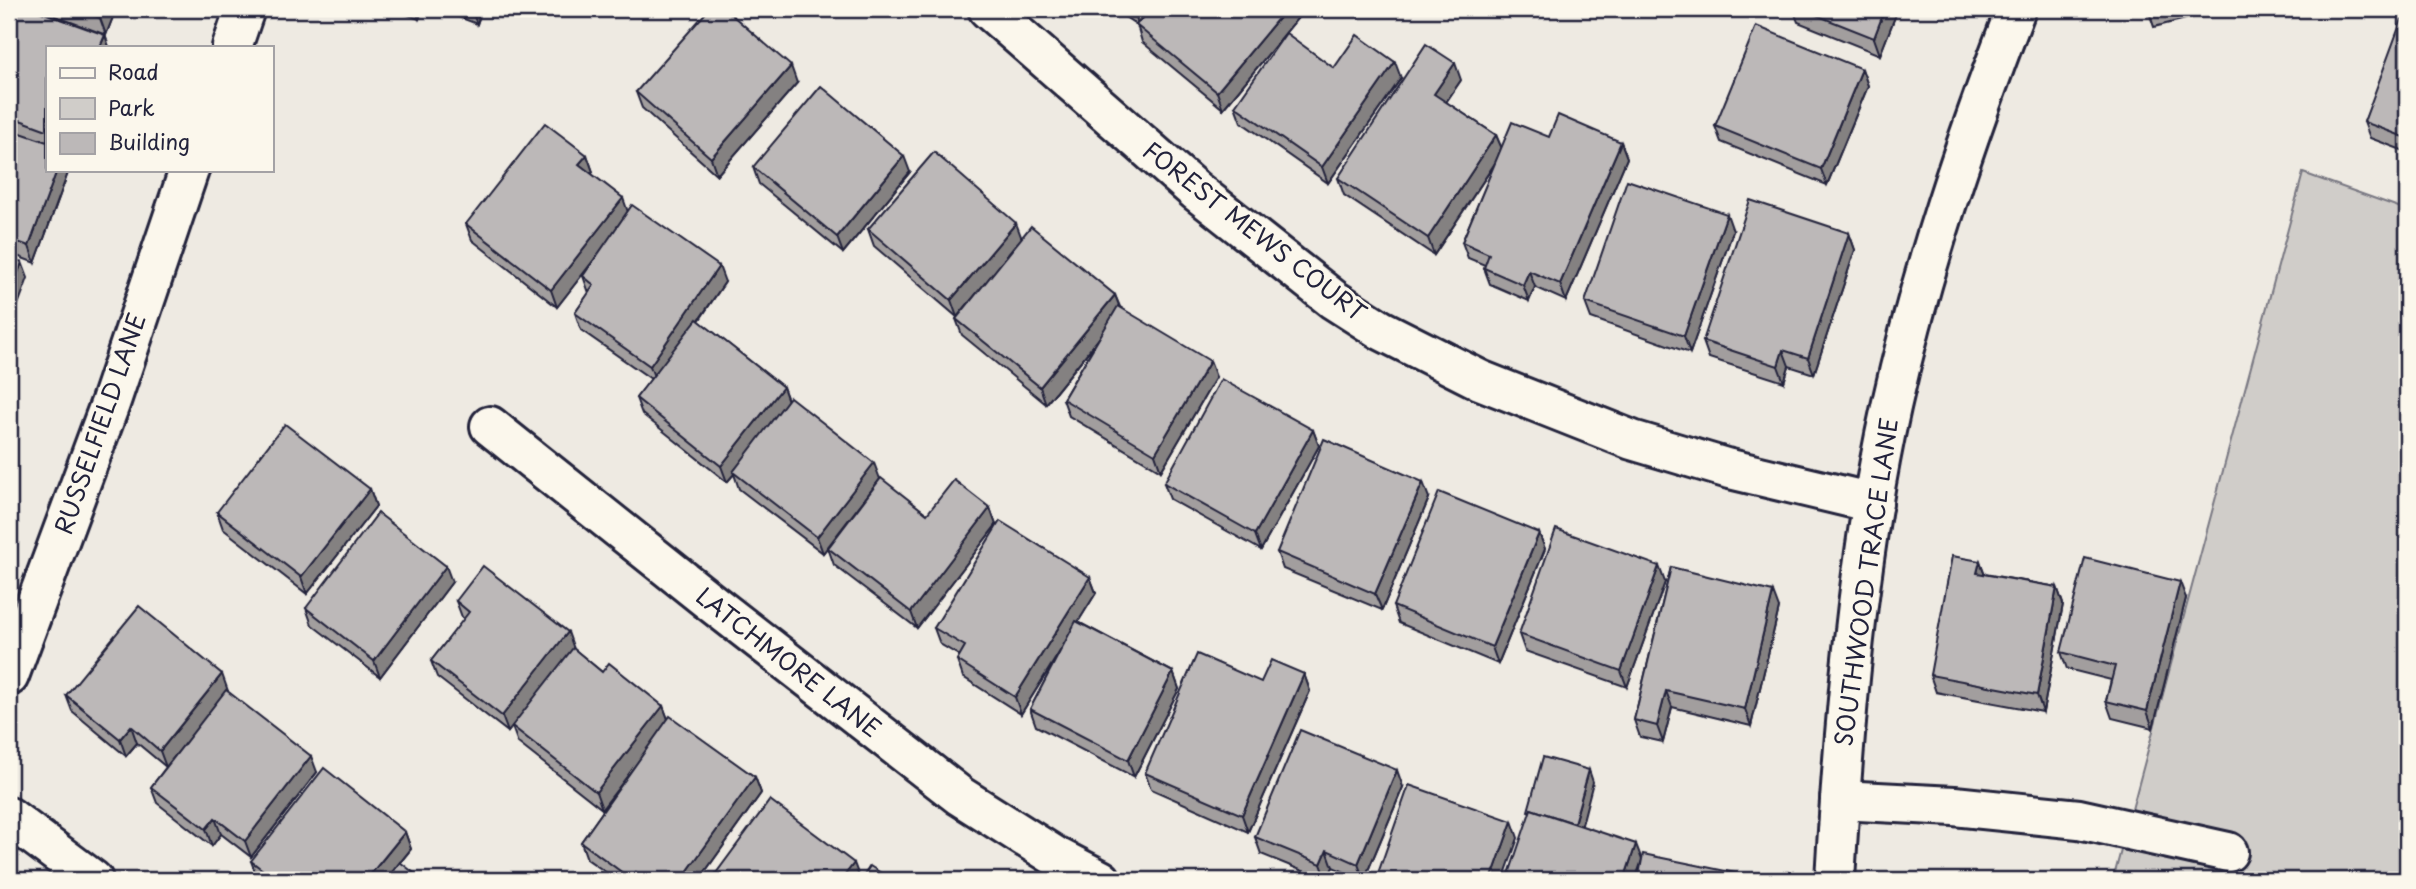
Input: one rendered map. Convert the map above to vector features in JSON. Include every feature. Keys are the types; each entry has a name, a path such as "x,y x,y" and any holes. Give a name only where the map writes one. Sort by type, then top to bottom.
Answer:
{"street":[{"path":"232,46 245,9"},
{"name":"FOREST MEWS COURT","path":"988,9 1196,191 1334,300 1381,330 1480,380 1632,440 1692,459 1873,503"},
{"name":"SOUTHWOOD TRACE LANE","path":"1835,880 1847,706 1873,503 1891,407 1946,203 2016,9"},
{"name":"RUSSELFIELD LANE","path":"9,676 110,404 188,172"},
{"name":"LATCHMORE LANE","path":"489,426 960,796 1055,856 1101,880"},
{"path":"1840,800 1954,806 2079,819 2228,852"},
{"path":"9,817 93,880"}],"green space":[{"path":"2303,173 2407,210 2407,880 2113,880"}],"building":[{"path":"9,9 33,9 105,35 100,46 46,46 46,130 9,116"},
{"path":"74,9 104,9 100,18"},
{"path":"709,9 725,9 791,66 711,158 636,92"},
{"path":"1150,9 1286,9 1217,92 1136,25"},
{"path":"1801,9 1885,9 1874,38"},
{"path":"2148,9 2175,9 2149,15"},
{"path":"2402,19 2407,21 2407,138 2364,122"},
{"path":"1756,26 1862,69 1821,169 1715,126"},
{"path":"1286,33 1334,68 1357,35 1395,62 1322,167 1235,106"},
{"path":"1426,44 1455,63 1434,94 1496,135 1428,238 1338,178"},
{"path":"821,86 904,156 837,237 753,167"},
{"path":"1558,115 1621,142 1560,284 1529,271 1523,285 1484,268 1489,254 1462,242 1512,122 1549,137"},
{"path":"545,123 587,155 579,164 623,198 551,290 466,224"},
{"path":"9,129 46,142 46,172 56,172 29,246 9,239"},
{"path":"934,152 1016,223 951,300 868,229"},
{"path":"1627,180 1727,214 1684,336 1585,302"},
{"path":"1750,200 1849,233 1808,358 1783,350 1778,366 1703,341"},
{"path":"632,205 719,266 650,366 575,313 594,285 583,276"},
{"path":"1031,226 1115,295 1040,387 956,319"},
{"path":"9,257 22,262 9,297"},
{"path":"1118,306 1210,361 1155,454 1063,399"},
{"path":"697,319 783,387 721,466 636,398"},
{"path":"1221,379 1313,430 1255,534 1164,483"},
{"path":"790,397 874,463 817,537 733,472"},
{"path":"285,424 370,489 301,577 217,512"},
{"path":"1324,439 1423,482 1375,594 1277,552"},
{"path":"881,478 927,514 954,480 990,508 911,612 828,548"},
{"path":"1439,492 1539,533 1492,647 1393,606"},
{"path":"378,513 446,566 374,661 306,608"},
{"path":"1000,521 1090,577 1015,697 957,660 965,646 934,628"},
{"path":"1556,529 1659,566 1621,671 1519,634"},
{"path":"1952,556 1980,561 1977,573 2057,587 2037,695 1930,675"},
{"path":"2085,558 2180,582 2147,711 2106,701 2115,666 2061,652"},
{"path":"483,566 568,632 502,716 431,661 469,612 456,601"},
{"path":"1671,567 1773,592 1745,709 1666,691 1657,726 1634,720"},
{"path":"139,606 222,674 160,751 131,726 120,739 66,695"},
{"path":"1076,621 1173,672 1128,760 1030,709"},
{"path":"573,648 602,672 609,663 663,706 596,792 512,726"},
{"path":"1197,654 1261,682 1271,660 1304,674 1242,815 1145,773"},
{"path":"226,690 311,756 245,841 215,818 206,829 151,787"},
{"path":"670,716 755,777 681,880 647,880 636,872 631,879 581,842"},
{"path":"1300,730 1397,770 1358,864 1327,850 1321,864 1255,837"},
{"path":"1543,757 1589,770 1574,823 1531,809 1528,811"},
{"path":"324,768 405,832 366,880 276,880 251,861"},
{"path":"1409,785 1512,821 1491,880 1376,879"},
{"path":"770,800 854,863 841,880 711,880"},
{"path":"1531,809 1636,844 1624,880 1507,880"},
{"path":"1643,854 1750,876 1749,880 1638,880"},
{"path":"400,862 423,880 386,880"},
{"path":"870,866 892,880 861,880"}]}
